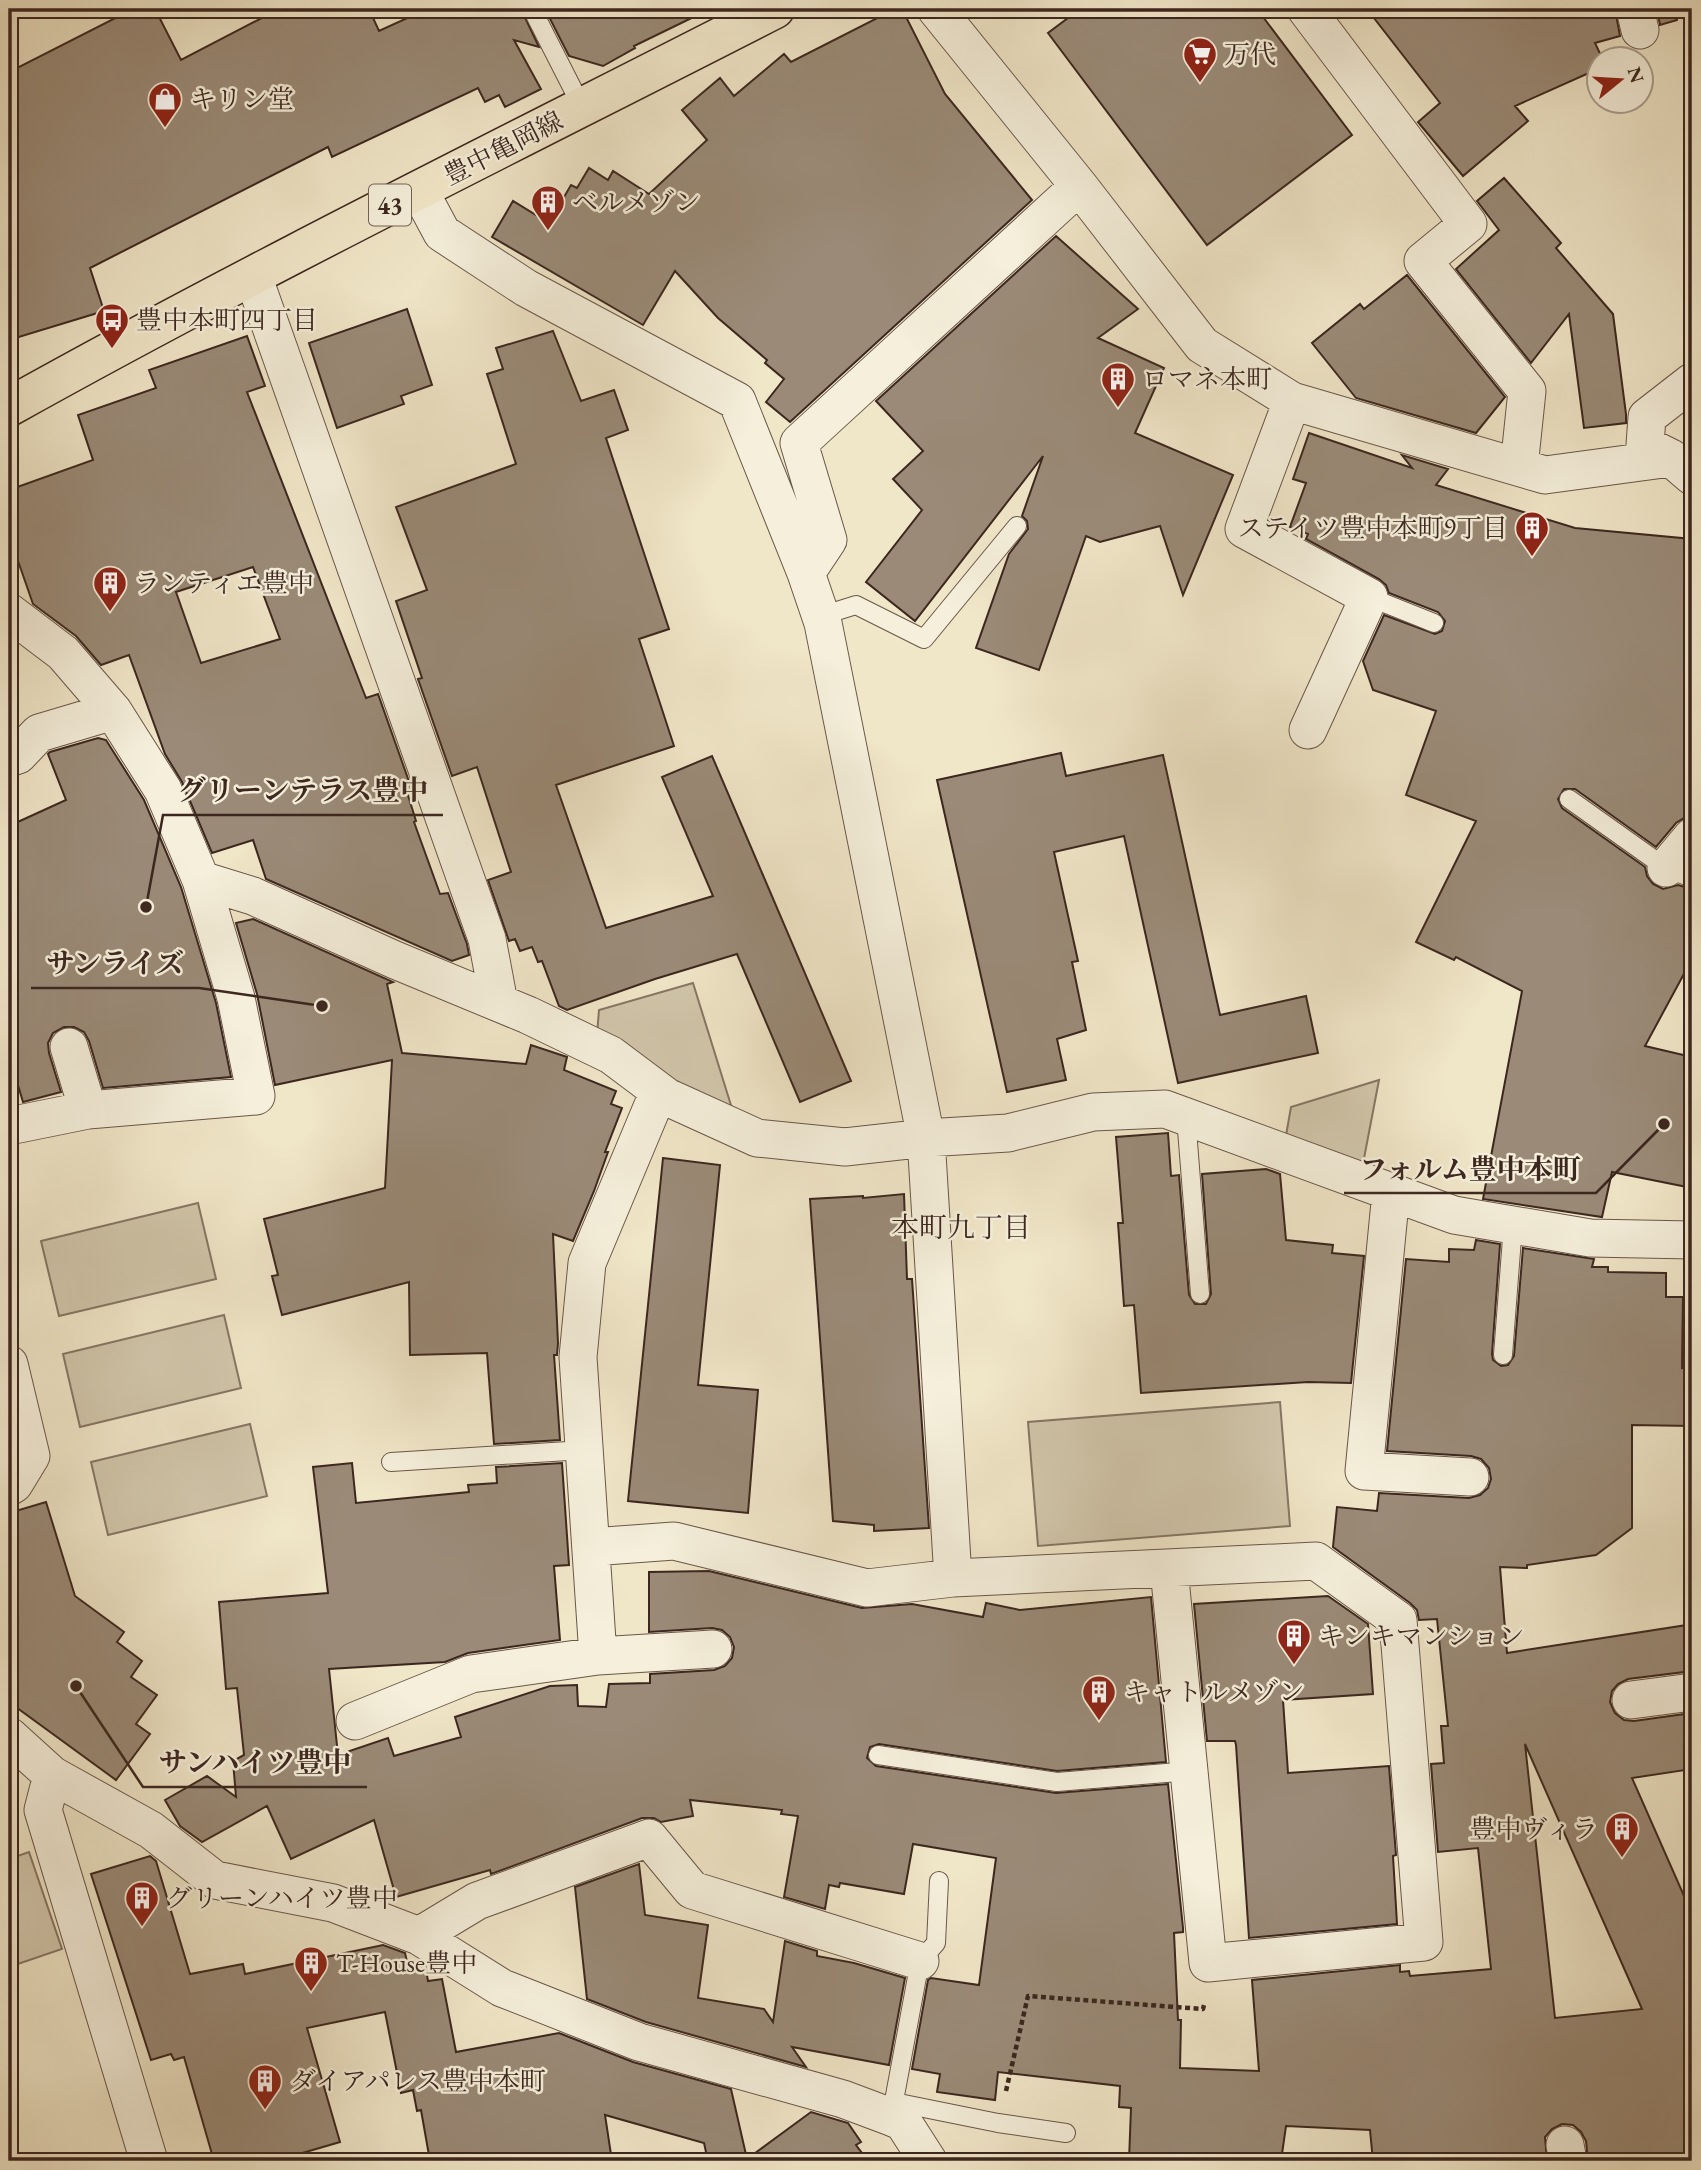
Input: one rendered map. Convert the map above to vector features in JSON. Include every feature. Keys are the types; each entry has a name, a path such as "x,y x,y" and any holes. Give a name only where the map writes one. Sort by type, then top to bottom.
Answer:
{"main road":[{"name":"豊中亀岡線","path":"9,407 253,276 775,9"}],"street":[{"path":"936,9 1079,186 1202,345 1292,401 1545,475 1682,467"},
{"path":"1306,9 1468,224 1423,261 1527,391 1519,467"},
{"path":"806,573 828,540 799,443 1079,186"},
{"path":"419,190 442,233 526,288 737,401 806,573 821,616 926,1138 953,1578"},
{"path":"253,276 487,939 499,1003"},
{"path":"1682,467 1645,445 1647,417 1692,382"},
{"path":"1292,401 1244,529 1369,597 1308,730"},
{"path":"9,612 63,653 113,710 163,790 201,880 236,998 256,1096 88,1110 9,1126"},
{"path":"9,758 18,755 39,733 113,710"},
{"path":"1679,873 1692,837"},
{"path":"201,880 253,896 499,1003 611,1055 667,1097 757,1138 845,1147 1008,1133 1093,1112 1165,1109 1454,1215 1590,1238 1692,1240"},
{"path":"69,1046 88,1110"},
{"path":"598,1656 578,1357 587,1263 659,1091"},
{"path":"1391,1192 1364,1471 1470,1477"},
{"path":"9,1364 32,1456 14,1484 9,1487"},
{"path":"591,1546 674,1541 867,1588 953,1578 1316,1561 1398,1620 1424,1942 1208,1962 1170,1569"},
{"path":"355,1721 471,1674 598,1656 713,1649"},
{"path":"1631,1700 1692,1692"},
{"path":"9,1736 52,1775 151,1830 215,1880 333,1903 419,1936 502,1988 639,2042 843,2099 893,2109 928,2161"},
{"path":"52,1775 43,1811 149,2161"},
{"path":"419,1936 477,1901 649,1838 692,1890 920,1961"}],"lane":[{"path":"532,9 582,107"},
{"path":"821,616 856,605 924,639 1017,526"},
{"path":"1369,597 1434,623"},
{"path":"1569,799 1679,873"},
{"path":"1186,1117 1200,1294"},
{"path":"1503,1355 1513,1225"},
{"path":"391,1462 584,1450"},
{"path":"878,1755 1057,1782 1190,1770"},
{"path":"939,1881 936,1943 920,1961 893,2109 1066,2133"}],"path":[{"path":"998,2123 1028,1996 1203,2009 1208,1962"}],"shaded area":[{"path":"693,983 734,1115 653,1072 597,1034 599,1010"},
{"path":"1379,1080 1362,1169 1285,1141 1291,1107"},
{"path":"198,1203 216,1279 59,1316 41,1241"},
{"path":"224,1315 241,1388 80,1427 63,1354"},
{"path":"1280,1402 1290,1526 1038,1546 1028,1422"},
{"path":"250,1424 267,1496 108,1535 91,1462"},
{"path":"29,1852 62,1949 12,1966 9,1955 9,1859"}],"building":[{"path":"133,9 155,9 181,60 279,9 369,9 379,31 427,9 521,9 539,47 514,40 541,89 505,107 499,95 485,102 478,88 332,157 328,147 90,268 104,311 9,340 9,72"},
{"path":"545,9 710,9 634,46 635,48 603,66 569,56"},
{"path":"895,9 902,9 945,94 1032,200 790,422 766,402 784,379 765,363 767,360 718,318 675,271 643,325 492,237 513,201 549,223 571,185 577,188 589,168 608,180 613,171 649,194 707,140 682,110 720,78 734,96 784,54 791,62"},
{"name":"万代","path":"1080,9 1257,9 1352,135 1207,245 1048,33"},
{"path":"1367,9 1615,9 1620,36 1595,43 1596,46 1586,46 1586,74 1515,106 1528,121 1463,176 1418,122 1440,103"},
{"path":"1657,9 1676,9 1677,20 1660,25"},
{"path":"1504,178 1561,243 1556,248 1613,314 1626,423 1584,428 1569,314 1531,363 1456,269 1499,230 1477,201"},
{"path":"1056,236 1138,309 1098,338 1164,368 1135,433 1233,475 1183,595 1160,526 1100,542 1086,536 1039,670 976,648 1009,554 1028,529 1027,521 1022,516 1043,456 915,621 866,582 922,510 893,479 923,451 876,401"},
{"path":"1407,275 1505,397 1476,433 1356,398 1312,343 1360,304 1364,309"},
{"path":"407,309 432,385 401,396 404,404 337,428 309,343"},
{"path":"553,331 581,401 614,390 628,430 606,438 669,629 639,639 674,746 556,785 606,928 713,896 662,777 712,756 851,1081 800,1102 737,954 567,1010 559,1006 542,961 538,962 532,947 520,951 515,939 509,941 488,880 511,872 477,767 452,776 418,679 422,678 396,601 427,590 396,507 516,464 487,374 503,369 496,348"},
{"path":"247,336 265,386 247,392 366,698 378,694 412,790 407,792 416,821 414,822 440,894 448,893 469,955 452,961 266,879 253,840 212,853 182,782 165,754 129,655 101,665 76,636 33,604 17,558 9,561 9,490 93,460 78,415 156,388 149,370","holes":["253,567 280,639 201,663 176,592"]},
{"path":"1309,433 1412,468 1402,455 1448,469 1436,485 1575,528 1692,539 1692,817 1676,823 1656,847 1575,789 1564,789 1558,799 1562,808 1645,867 1653,884 1663,889 1678,885 1692,889 1692,959 1645,1046 1692,1057 1692,1188 1612,1172 1602,1217 1483,1199 1522,991 1456,957 1454,960 1416,942 1476,821 1406,795 1436,711 1373,690 1363,661 1384,615 1435,634 1442,631 1445,621 1438,612 1389,593 1386,585 1379,579 1306,539 1308,534 1290,527 1306,483 1293,479"},
{"path":"98,738 106,740 144,800 181,887 216,1003 231,1077 103,1088 84,1032 74,1027 64,1027 53,1033 48,1043 61,1092 23,1102 9,1055 9,826 66,800 48,754 50,752"},
{"path":"1061,753 1066,776 1163,755 1220,1015 1306,996 1318,1053 1178,1083 1124,836 1054,852 1078,961 1072,962 1086,1030 1057,1039 1066,1080 1007,1092 937,780"},
{"path":"253,919 393,982 387,984 402,1053 526,1064 531,1045 567,1057 564,1070 616,1091 611,1104 622,1108 594,1191 573,1241 553,1234 558,1343 557,1355 554,1355 560,1440 494,1444 487,1353 410,1355 409,1282 282,1315 272,1276 278,1275 264,1219 385,1188 392,1060 275,1085 257,994 236,923"},
{"path":"1168,1133 1171,1176 1179,1175 1189,1295 1195,1304 1206,1304 1211,1294 1202,1174 1266,1169 1280,1174 1286,1240 1333,1245 1332,1253 1364,1256 1351,1383 1308,1382 1141,1393 1134,1305 1124,1306 1118,1223 1123,1223 1116,1137"},
{"path":"663,1158 720,1165 698,1385 758,1390 748,1513 628,1501"},
{"path":"904,1194 907,1279 912,1279 929,1528 874,1531 874,1525 833,1521 810,1199"},
{"path":"1476,1240 1500,1244 1492,1354 1493,1360 1501,1366 1508,1365 1514,1356 1523,1248 1594,1259 1592,1267 1608,1267 1608,1272 1666,1273 1666,1297 1683,1297 1682,1368 1692,1369 1692,1426 1632,1425 1632,1528 1596,1555 1527,1565 1527,1568 1500,1567 1507,1653 1687,1625 1692,1671 1628,1679 1612,1691 1610,1702 1615,1713 1624,1720 1692,1713 1692,1769 1632,1778 1692,1914 1692,2161 1588,2161 1586,2141 1581,2132 1573,2125 1562,2124 1552,2129 1545,2137 1547,2161 1373,2161 1370,2130 1286,2126 1281,2161 1129,2161 1131,2108 1119,2107 1120,2086 998,2072 995,2100 937,2092 940,2074 912,2069 928,1980 931,1978 979,1985 996,1858 913,1844 904,1894 840,1883 839,1887 829,1885 825,1909 784,1897 798,1816 781,1814 782,1810 690,1800 693,1816 661,1822 654,1818 642,1818 491,1874 490,1870 396,1897 374,1820 291,1859 267,1806 202,1842 180,1826 165,1800 207,1776 236,1797 233,1761 244,1755 237,1688 226,1689 219,1602 328,1593 313,1467 352,1463 356,1503 469,1492 468,1485 497,1483 496,1467 562,1463 569,1565 554,1566 560,1640 468,1653 445,1662 329,1669 338,1755 388,1738 394,1756 461,1737 455,1717 550,1686 577,1685 578,1706 606,1707 609,1684 650,1683 650,1674 714,1670 725,1666 732,1658 734,1647 730,1637 722,1630 712,1628 649,1632 649,1572 709,1571 862,1608 912,1604 983,1617 986,1603 1020,1610 1151,1597 1166,1762 1057,1771 879,1744 870,1747 867,1758 876,1766 1056,1793 1168,1784 1183,1928 1183,1932 1174,1933 1178,2020 1181,2020 1180,2068 1259,2071 1252,1980 1400,1965 1400,1972 1409,1971 1410,1976 1491,1969 1478,1848 1438,1852 1431,1764 1444,1763 1441,1726 1448,1726 1437,1619 1419,1620 1417,1610 1410,1603 1333,1547 1337,1507 1377,1511 1379,1493 1469,1498 1480,1495 1488,1488 1491,1479 1489,1468 1481,1459 1471,1456 1387,1451 1406,1259 1449,1262 1449,1249 1474,1250","holes":["1525,1744 1642,2009 1555,2018"]},
{"path":"46,1502 75,1596 124,1632 117,1642 142,1661 131,1677 157,1695 136,1724 150,1734 116,1780 9,1702 9,1513"},
{"path":"1328,1596 1368,1624 1373,1694 1283,1700 1288,1773 1389,1766 1396,1855 1393,1856 1397,1924 1249,1938 1236,1745 1235,1741 1207,1741 1194,1604"},
{"path":"150,1856 156,1861 190,1974 243,1964 245,1974 383,1945 405,1953 408,1966 425,1964 428,1981 442,1979 456,2052 559,2033 633,2062 731,2089 747,2159 811,2112 848,2123 861,2142 856,2145 868,2161 708,2161 704,2143 605,2115 612,2161 430,2161 421,2110 417,2111 413,2090 401,2093 385,2012 307,2028 340,2142 275,2161 214,2161 184,2057 174,2060 171,2054 151,2060 91,1874"},
{"path":"639,1864 645,1915 708,1925 698,1998 764,2009 773,2022 785,1941 817,1951 817,1956 854,1963 905,1978 889,2065 792,2047 806,2067 646,2022 587,1999 575,1887"}],"place":[{"name":"万代","path":"1200,84"},
{"name":"キリン堂","path":"165,129"},
{"name":"ベルメゾン","path":"548,232"},
{"name":"豊中本町四丁目","path":"112,350"},
{"name":"ロマネ本町","path":"1118,409"},
{"name":"ステイツ豊中本町9丁目","path":"1532,558"},
{"name":"ランティエ豊中","path":"110,613"},
{"name":"グリーンテラス豊中","path":"146,907"},
{"name":"サンライズ","path":"322,1006"},
{"name":"フォルム豊中本町","path":"1664,1124"},
{"name":"キンキマンション","path":"1294,1666"},
{"name":"サンハイツ豊中","path":"76,1686"},
{"name":"キャトルメゾン","path":"1099,1722"},
{"name":"豊中ヴィラ","path":"1622,1859"},
{"name":"グリーンハイツ豊中","path":"142,1928"},
{"name":"T-House豊中","path":"311,1993"},
{"name":"ダイアパレス豊中本町","path":"265,2111"}],"district":[{"name":"本町九丁目","path":"961,1227"}]}
